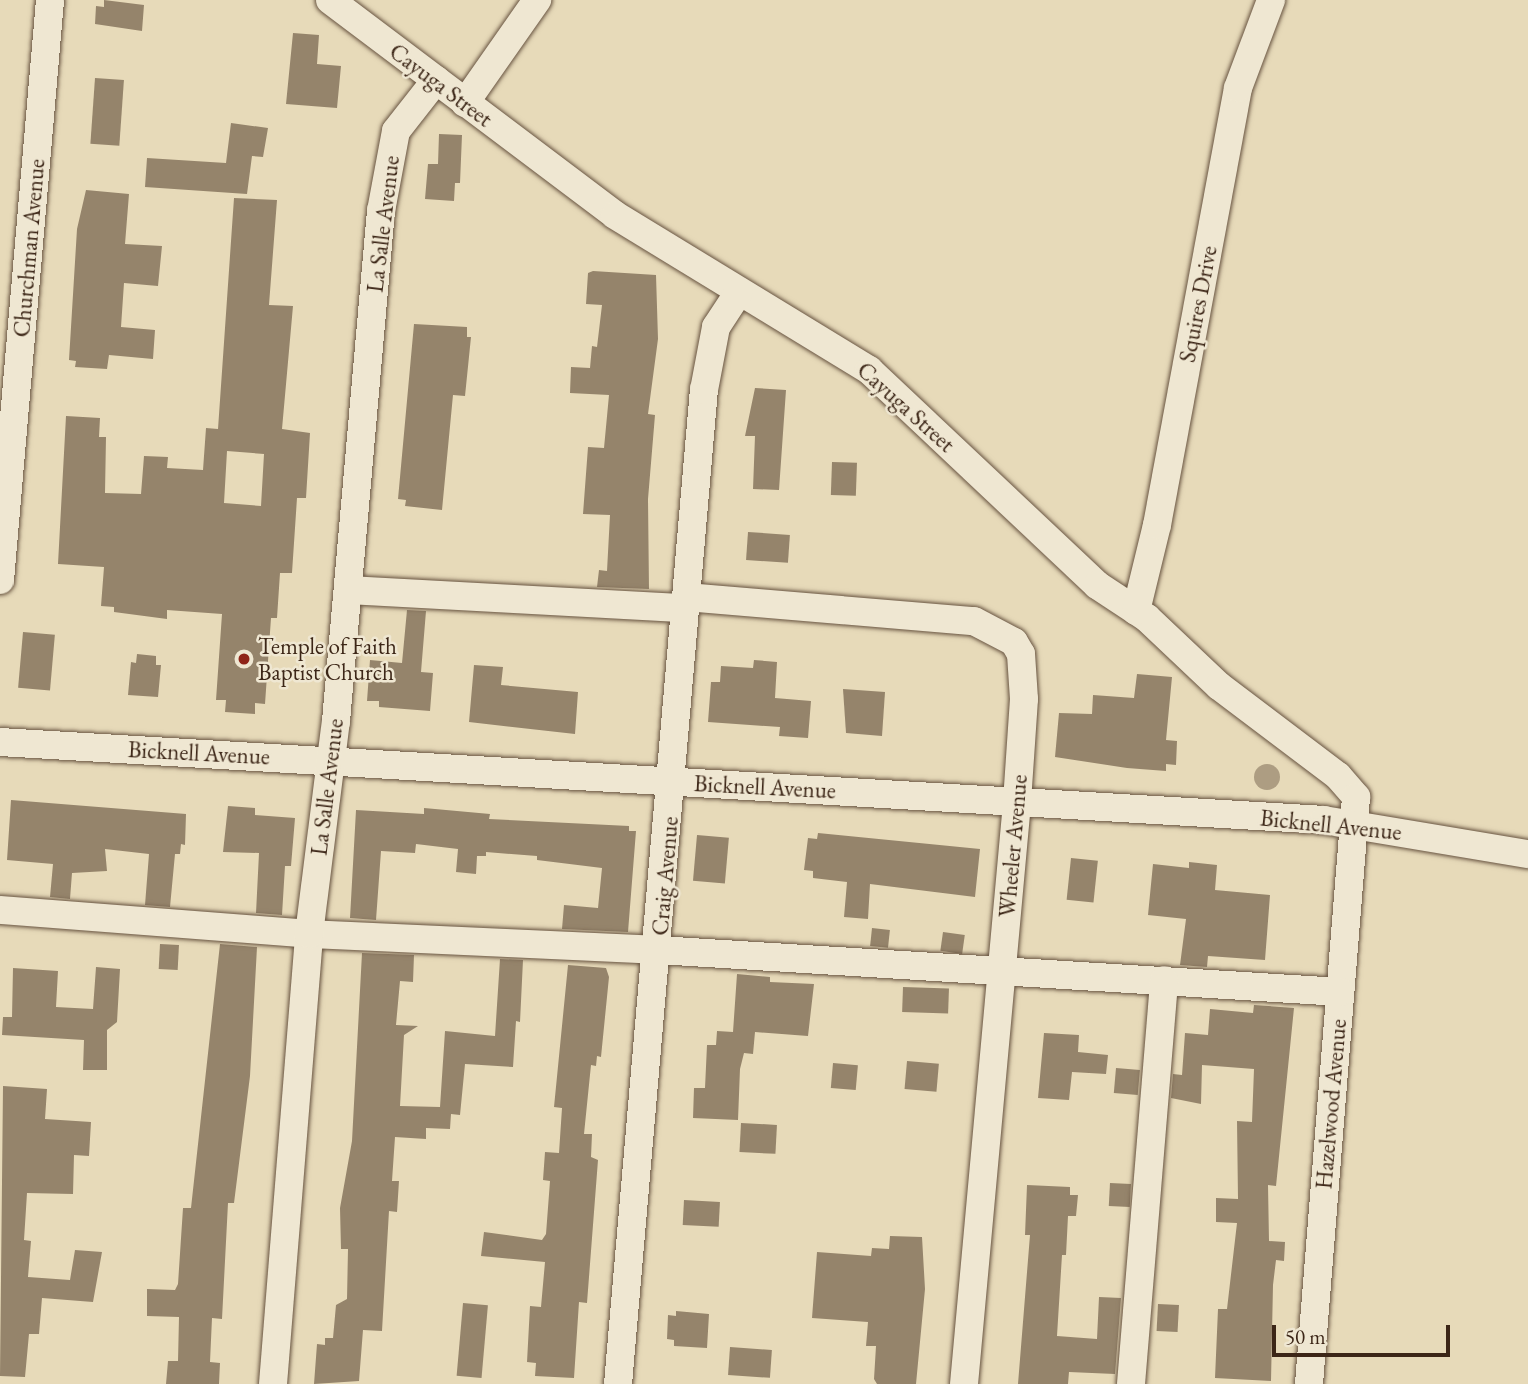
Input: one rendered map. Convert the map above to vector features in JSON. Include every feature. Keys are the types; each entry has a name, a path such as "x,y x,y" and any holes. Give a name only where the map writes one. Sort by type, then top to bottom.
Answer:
{"street":[{"name":"Churchman Avenue","path":"0,580 50,0"},
{"name":"Cayuga Street","path":"330,0 615,215 869,370 1097,585 1136,611 1254,715 1338,776 1356,797 1355,824"},
{"path":"465,103 537,0"},
{"name":"Squires Drive","path":"1136,611 1157,525 1238,88 1271,0"},
{"name":"La Salle Avenue","path":"273,1384 309,934 348,590 381,211 396,131 436,80"},
{"name":"Craig Avenue","path":"618,1384 673,782 685,603 711,345 716,327 739,292"},
{"name":"Wheeler Avenue","path":"348,590 685,603 974,621 1014,642 1021,654 1024,699 1017,803 964,1384"},
{"name":"Bicknell Avenue","path":"0,742 329,758 1355,824 1528,854"},
{"name":"Hazelwood Avenue","path":"1309,1384 1355,824"},
{"path":"0,910 309,934 658,950 1340,992"},
{"path":"1131,1384 1164,981"}],"shaded area":[{"path":"1267,764 1276,768 1280,777 1276,786 1267,790 1258,786 1254,777 1258,768"}],"building":[{"path":"104,0 144,5 142,31 95,24 96,6 104,7"},
{"path":"293,33 319,35 317,64 341,66 337,108 286,104"},
{"path":"95,78 124,80 119,146 90,144"},
{"path":"231,123 268,128 263,157 252,156 247,194 145,187 147,158 226,163"},
{"path":"439,134 462,135 460,183 455,183 454,201 425,199 428,164 438,164"},
{"path":"86,190 129,194 125,244 162,246 158,286 124,283 121,327 155,330 153,359 109,355 107,369 75,367 76,361 69,360 77,229"},
{"path":"234,198 277,200 269,305 293,306 282,429 310,433 306,498 297,498 292,573 280,573 277,618 271,618 265,704 255,703 255,714 225,712 226,700 216,700 222,614 167,610 167,619 114,612 114,607 101,606 104,567 58,564 66,416 100,418 99,437 106,437 105,493 141,494 144,456 168,457 167,468 203,470 206,428 218,429","holes":["227,451 264,454 261,506 224,503"]},
{"path":"593,271 656,275 658,339 648,414 655,415 648,499 649,589 597,587 599,570 607,571 610,515 583,514 588,447 604,448 609,395 570,393 571,367 590,368 592,346 597,347 602,305 586,304 588,273"},
{"path":"414,324 467,327 467,337 471,337 465,396 453,395 442,510 405,506 406,500 398,499"},
{"path":"755,388 786,390 779,490 753,489 755,436 745,436"},
{"path":"832,462 857,463 856,496 831,495"},
{"path":"748,532 790,535 788,563 746,560"},
{"path":"407,610 426,611 421,672 433,673 430,711 379,707 379,701 367,701 370,660 402,663"},
{"path":"23,632 55,635 50,691 18,688"},
{"path":"137,654 156,656 156,665 161,665 158,697 128,695 131,662 136,663"},
{"path":"754,660 777,662 775,698 811,701 808,738 779,736 780,727 708,722 711,682 720,682 721,666 753,668"},
{"path":"474,665 503,667 501,685 578,692 575,734 469,722"},
{"path":"1137,674 1172,677 1166,740 1177,741 1176,765 1166,764 1166,771 1055,757 1059,713 1092,714 1093,695 1134,698"},
{"path":"843,689 885,692 882,736 846,733"},
{"path":"11,800 186,814 185,845 181,844 180,854 175,854 170,907 145,905 149,854 105,849 107,871 72,873 70,899 50,897 53,864 7,860"},
{"path":"228,806 255,808 255,815 295,818 291,866 285,866 282,915 256,913 259,853 223,852"},
{"path":"424,808 490,814 489,819 629,826 629,831 636,831 628,932 562,929 564,905 598,908 602,868 537,860 537,856 486,852 486,856 477,856 476,874 456,872 458,849 416,844 415,853 381,851 376,920 350,918 356,810 424,814"},
{"path":"818,833 980,849 975,897 870,884 868,919 844,917 847,882 813,878 813,871 804,870 808,838 817,839"},
{"path":"697,835 729,838 725,884 693,881"},
{"path":"1071,858 1098,861 1093,903 1067,900"},
{"path":"1189,862 1217,865 1215,890 1270,895 1265,960 1208,956 1207,967 1180,965 1186,919 1148,915 1153,864 1189,868"},
{"path":"872,928 890,930 888,948 870,946"},
{"path":"943,932 965,935 962,954 940,951"},
{"path":"160,944 179,945 178,970 159,969"},
{"path":"220,944 257,947 250,1076 234,1203 228,1203 222,1319 212,1318 210,1362 220,1363 219,1384 166,1384 168,1361 178,1361 179,1317 147,1316 147,1289 175,1290 178,1284 183,1208 191,1208"},
{"path":"362,953 414,955 413,982 400,981 396,1025 418,1026 404,1035 400,1106 440,1107 445,1031 495,1036 500,959 523,960 520,1022 516,1021 513,1067 465,1064 460,1115 451,1114 450,1129 426,1128 426,1139 395,1137 392,1181 399,1181 397,1212 389,1211 382,1331 363,1330 359,1381 314,1384 317,1344 325,1345 325,1338 333,1338 336,1305 347,1299 348,1249 341,1249 340,1208 352,1141"},
{"path":"568,965 606,968 609,977 601,1057 597,1056 596,1066 591,1065 584,1134 592,1134 591,1157 598,1160 587,1303 579,1302 574,1378 535,1376 536,1363 527,1362 530,1306 541,1307 545,1262 481,1256 484,1232 542,1240 546,1234 550,1181 543,1180 545,1152 559,1153 562,1108 554,1107"},
{"path":"96,967 120,969 117,1022 107,1030 107,1070 83,1070 84,1040 2,1035 3,1017 12,1017 13,968 58,971 56,1007 93,1009"},
{"path":"737,974 770,977 770,982 814,984 808,1036 755,1032 753,1054 744,1053 740,1069 738,1120 693,1118 694,1088 705,1088 707,1045 716,1045 717,1031 733,1032"},
{"path":"903,987 949,989 948,1014 902,1012"},
{"path":"1254,1005 1294,1008 1276,1186 1268,1185 1269,1241 1285,1242 1284,1261 1276,1260 1273,1285 1271,1381 1215,1378 1218,1309 1227,1309 1237,1223 1216,1222 1216,1198 1238,1199 1237,1121 1252,1122 1254,1069 1202,1065 1201,1104 1171,1098 1173,1074 1182,1075 1185,1033 1208,1035 1210,1009 1253,1013"},
{"path":"1044,1033 1079,1035 1078,1052 1108,1055 1106,1074 1072,1072 1069,1100 1038,1098"},
{"path":"907,1061 939,1064 936,1092 905,1089"},
{"path":"833,1063 858,1065 856,1090 831,1088"},
{"path":"1116,1068 1140,1070 1138,1095 1114,1093"},
{"path":"3,1086 47,1089 45,1119 91,1122 89,1156 74,1155 73,1194 27,1193 24,1240 31,1241 28,1277 70,1280 75,1250 102,1252 93,1302 42,1298 39,1334 29,1334 25,1377 0,1376"},
{"path":"741,1123 777,1125 775,1154 739,1152"},
{"path":"1110,1183 1131,1184 1130,1207 1109,1206"},
{"path":"1027,1185 1070,1187 1070,1195 1078,1195 1076,1216 1068,1216 1066,1255 1062,1255 1057,1336 1097,1339 1099,1297 1121,1298 1115,1374 1069,1372 1068,1384 1018,1384 1030,1235 1025,1235"},
{"path":"684,1200 720,1202 719,1227 683,1225"},
{"path":"890,1236 922,1237 925,1289 916,1384 877,1384 874,1379 876,1346 866,1346 868,1322 812,1318 817,1252 871,1256 872,1248 889,1249"},
{"path":"463,1303 488,1305 482,1378 457,1376"},
{"path":"1158,1304 1179,1305 1178,1332 1157,1331"},
{"path":"676,1311 709,1314 707,1348 674,1346 674,1340 667,1339 668,1315 676,1316"},
{"path":"730,1347 772,1350 770,1378 728,1375"}],"place":[{"name":"Temple of Faith Baptist Church","path":"244,659"}]}
